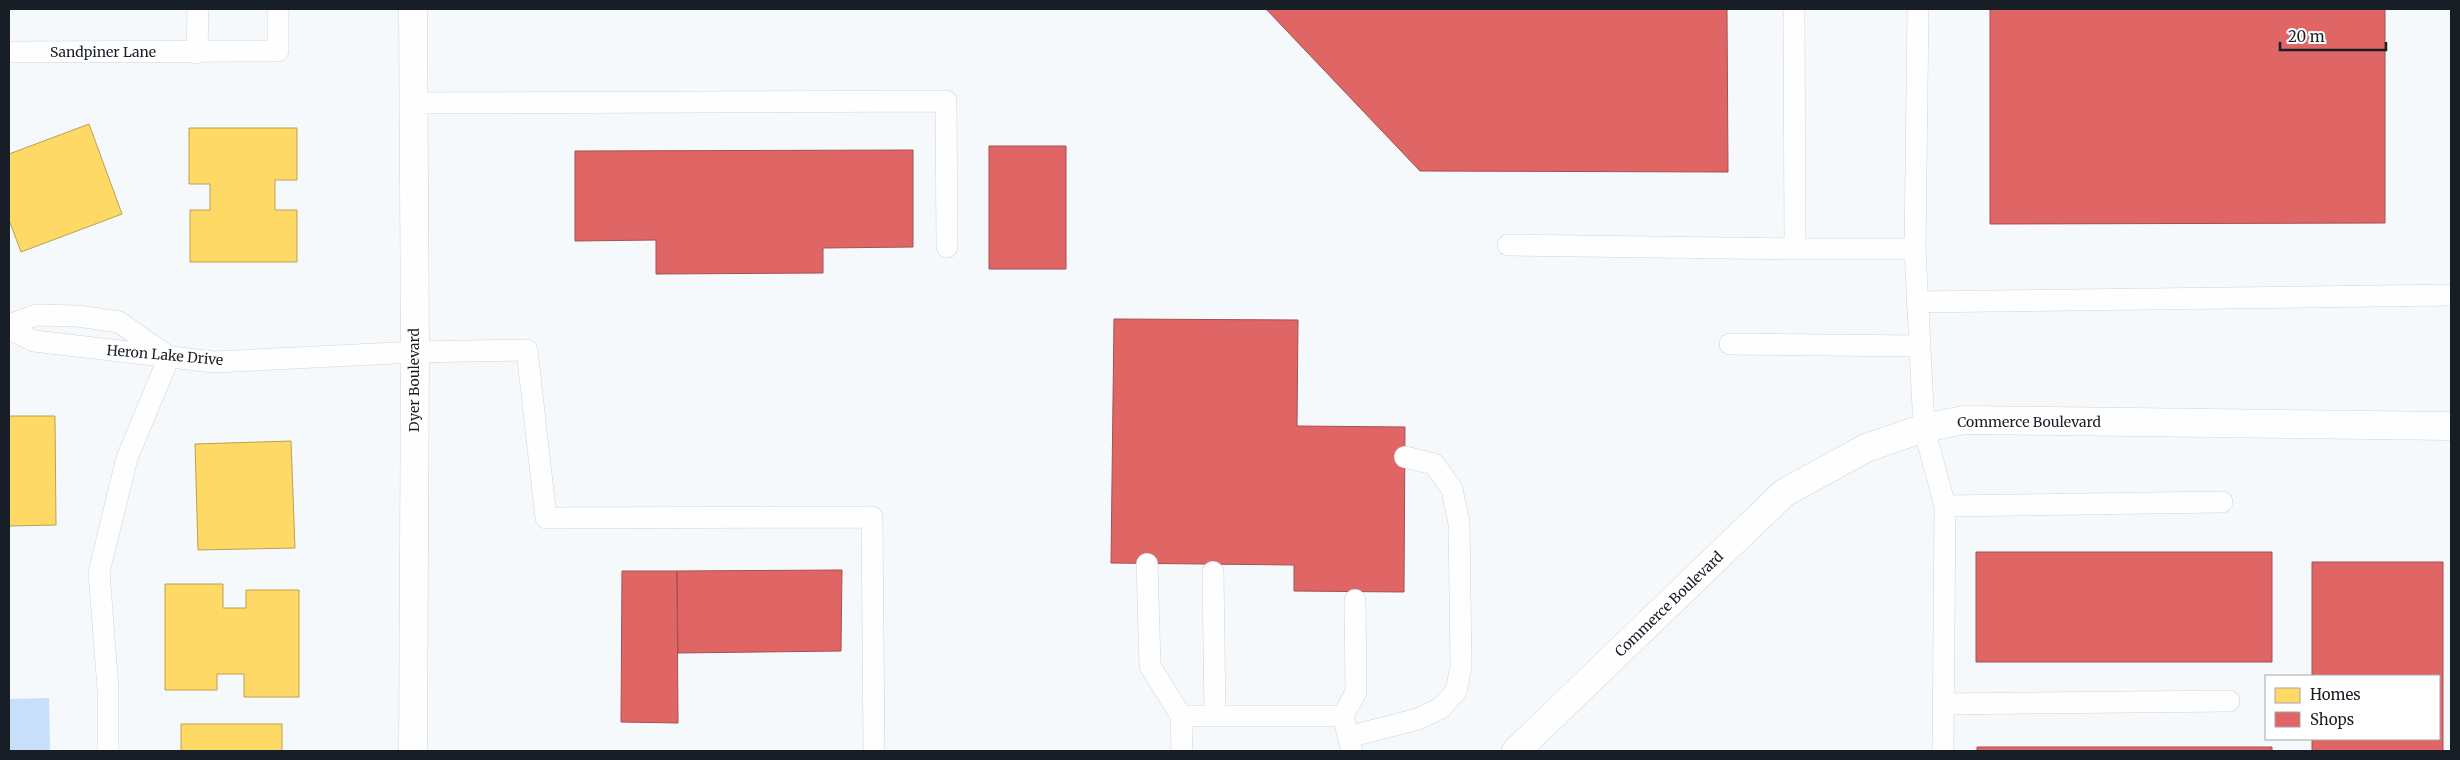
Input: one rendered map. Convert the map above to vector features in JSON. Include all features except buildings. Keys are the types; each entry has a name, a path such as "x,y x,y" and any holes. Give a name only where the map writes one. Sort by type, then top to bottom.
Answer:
{"street":[{"name":"Dyer Boulevard","path":"413,9 415,352 413,751"},
{"name":"Commerce Boulevard","path":"1516,751 1784,493 1866,448 1924,428 1964,420 2451,426"}],"lane":[{"path":"197,52 198,9"},
{"name":"Sandpiner Lane","path":"9,52 278,51 278,9"},
{"path":"1794,9 1796,249"},
{"path":"1918,9 1915,249 1924,428 1945,506 1943,751"},
{"path":"413,103 946,101 947,248"},
{"path":"1508,245 1915,249"},
{"path":"1917,302 2451,295"},
{"path":"9,325 36,315 78,316 119,322 168,357 127,458 100,572 108,690 108,751"},
{"name":"Heron Lake Drive","path":"9,329 34,342 214,362 415,352 527,350 546,518 872,517 874,751"},
{"path":"1730,344 1919,346"},
{"path":"1355,600 1356,692 1343,716 1350,744 1418,719 1441,708 1456,691 1461,667 1459,523 1452,489 1434,464 1405,457"},
{"path":"1945,506 2222,502"},
{"path":"1147,564 1150,666 1181,716 1182,751"},
{"path":"1213,572 1216,716"},
{"path":"1943,704 2229,701"},
{"path":"1181,716 1343,716"}],"shaded area":[{"path":"49,698 50,751 9,751 9,699"}]}
